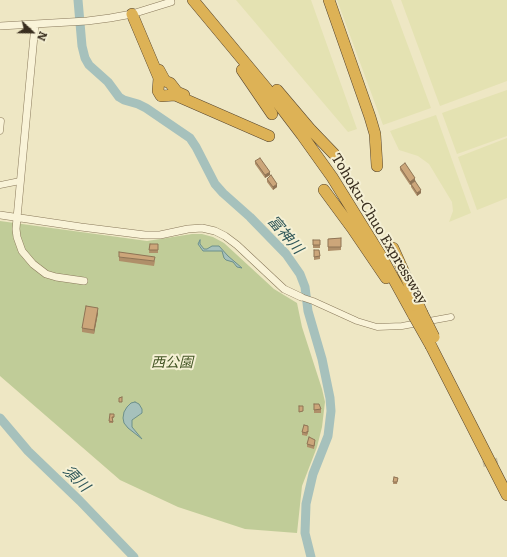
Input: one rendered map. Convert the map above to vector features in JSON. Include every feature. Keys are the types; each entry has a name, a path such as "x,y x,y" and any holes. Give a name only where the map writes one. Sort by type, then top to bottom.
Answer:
{"highway":[{"path":"187,0 226,48 272,114"},
{"path":"326,0 372,136 374,165 375,134 329,0"},
{"path":"195,2 260,71 310,129 334,154"},
{"name":"Tohoku-Chuo Expressway","path":"195,2 267,89 307,141 332,177 381,256 431,343 507,495"},
{"path":"132,14 142,31 162,77 177,92 270,134"},
{"path":"324,190 372,258 415,315"},
{"path":"393,248 415,315"},
{"path":"431,343 462,396 470,423"}],"street":[{"path":"0,26 86,21 132,14 174,1"},
{"path":"35,25 16,229 22,252 33,264 46,274 84,281"},
{"path":"0,131 1,121"},
{"path":"0,185 20,181"},
{"path":"0,215 145,235 202,228 215,231 225,236 237,245 284,289 356,321 377,327 402,326 451,317"}],"shaded area":[{"path":"236,0 311,0 357,129 348,132"},
{"path":"337,0 391,0 431,108 383,125"},
{"path":"401,0 507,0 507,81 440,106"},
{"path":"507,90 507,136 457,154 442,113"},
{"path":"436,115 471,213 449,222 453,211 452,202 429,164 418,156 399,150 390,131"},
{"path":"507,138 507,198 477,210 458,157"}],"green space":[{"name":"西公園","path":"0,221 147,241 192,234 202,234 213,237 224,243 274,289 297,303 302,327 325,402 322,427 317,447 302,486 297,533 245,529 178,507 120,480 0,376"}],"water":[{"path":"200,240 200,244 204,249 212,246 219,246 242,268 237,267 233,262 226,260 222,251 203,251 198,244"},
{"path":"135,402 139,404 142,409 142,413 132,420 132,427 142,439 128,428 124,423 123,418 127,407 131,403"}],"building":[{"path":"260,158 270,172 265,175 255,161"},
{"path":"405,163 415,178 410,182 400,167"},
{"path":"271,175 277,184 273,187 267,179"},
{"path":"415,181 421,190 417,193 411,184"},
{"path":"341,238 341,247 328,247 328,239"},
{"path":"313,240 320,240 320,245 313,245"},
{"path":"150,244 158,244 158,250 149,250"},
{"path":"314,250 319,250 320,256 314,257"},
{"path":"119,252 155,257 154,261 119,257"},
{"path":"86,306 98,308 94,330 82,328"},
{"path":"122,397 122,402 119,402 119,398"},
{"path":"314,404 319,404 321,409 314,410"},
{"path":"299,406 303,406 303,411 299,412"},
{"path":"110,414 114,414 114,417 112,417 113,422 109,421"},
{"path":"304,425 308,426 307,433 302,432"},
{"path":"309,437 315,440 314,446 307,444"},
{"path":"394,477 398,478 397,482 393,482"}],"waterway":[{"name":"富神川","path":"78,0 82,46 85,58 89,65 108,82 119,97 146,108 190,138 215,184 286,254 300,274 305,287 308,311 322,359 330,398 331,411 328,436 313,474 306,504 305,533 311,557"},
{"name":"須川","path":"0,418 28,451 80,501 134,557"}],"tunnel":[{"path":"483,464 500,460"}]}
